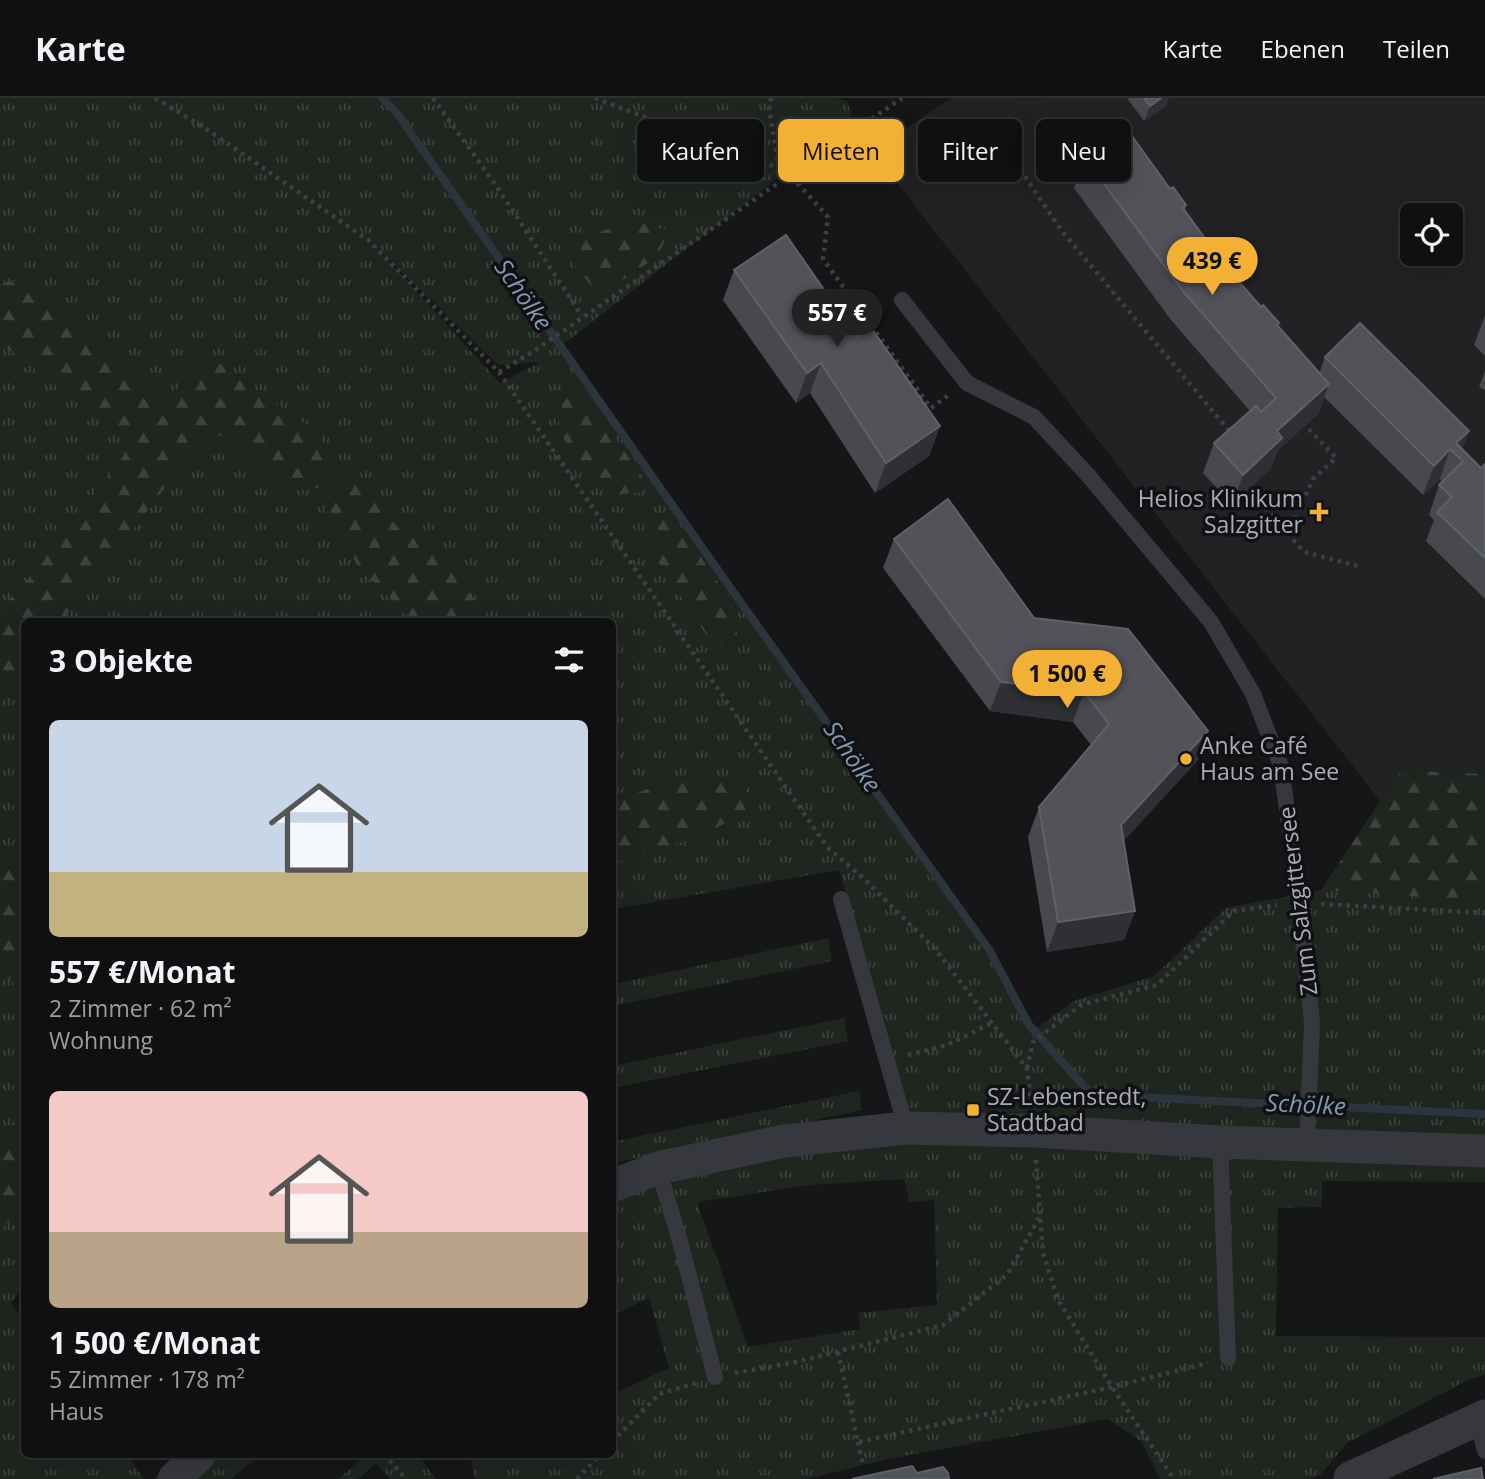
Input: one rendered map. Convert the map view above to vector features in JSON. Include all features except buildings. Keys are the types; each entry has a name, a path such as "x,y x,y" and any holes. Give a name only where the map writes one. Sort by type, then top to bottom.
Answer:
{"street":[{"path":"616,1184 658,1168 784,1141 906,1128 1034,1131 1220,1142 1307,1132 1485,1151"},
{"path":"1350,1478 1481,1418"},
{"path":"174,1479 196,1458"}],"lane":[{"name":"Zum Salzgittersee","path":"902,300 967,383 1034,417 1087,474 1211,622 1253,694 1280,766 1298,903 1312,1022 1307,1132"},
{"path":"841,899 906,1128"},
{"path":"1220,1142 1228,1358"},
{"path":"658,1168 715,1377"},
{"path":"1481,1418 1485,1451"}],"path":[{"path":"155,98 205,128 368,240 499,372 827,847 937,951 1027,1069"},
{"path":"433,98 495,184 582,316"},
{"path":"595,98 778,168"},
{"path":"771,98 769,109 778,162"},
{"path":"871,119 901,98"},
{"path":"1022,172 1061,230 1238,442"},
{"path":"499,372 782,182"},
{"path":"796,182 828,217 823,259 931,408 967,383"},
{"path":"1288,534 1313,479 1336,458 1305,425"},
{"path":"1248,489 1304,552 1362,567"},
{"path":"1174,1479 1111,1387 1058,1300 1044,1253 1040,1215 1027,1069 1033,1042 1081,1005 1157,985 1234,911 1298,903 1485,913"},
{"path":"886,1061 947,1045 992,1023"},
{"path":"796,1362 943,1325 1007,1275 1040,1215"},
{"path":"838,1352 863,1465"},
{"path":"858,1442 1111,1387 1228,1358"},
{"path":"388,1458 406,1479"},
{"path":"577,1479 597,1458"}],"shaded area":[{"name":"Helios Klinikum Salzgitter","path":"951,98 1485,98 1485,774 1401,770 1381,802 896,182 904,182 904,130 918,120 918,182 1022,182 1022,119 920,119"}],"green space":[{"path":"0,98 835,98 847,101 853,119 778,119 778,178 561,346 987,954 1031,1032 1074,1001 1154,976 1226,908 1321,890 1485,901 1485,1182 1322,1181 1322,1207 1278,1208 1276,1336 1485,1337 1485,1375 1468,1380 1347,1443 1320,1475 1311,1479 1160,1479 1142,1442 1108,1419 887,1459 807,1479 475,1479 471,1464 475,1458 616,1458 616,1393 669,1368 649,1298 616,1314 616,1167 908,1116 839,870 616,908 616,862 703,836 745,811 745,784 689,776 616,799 616,618 483,618 484,613 449,564 393,522 360,476 337,492 324,509 360,570 412,618 64,618 192,453 223,434 293,490 324,488 334,468 319,434 218,362 194,365 170,399 25,280 0,282","holes":["633,221 670,231 657,257 615,285 591,286 572,262 586,236","378,249 498,365 540,362 500,383","565,386 582,391 642,476 643,491 619,495 584,468 558,431","658,517 675,519 738,611 737,637 719,645 706,635 651,552","904,1179 909,1202 934,1200 937,1305 858,1313 860,1329 748,1347 697,1202 810,1185"]},
{"path":"633,221 670,231 657,257 615,285 590,287 572,262 586,236"},
{"path":"25,280 170,399 194,365 218,362 319,434 334,468 324,488 293,490 223,434 192,453 64,618 21,618 21,668 0,690 0,610 33,573 124,455 126,435 0,343 0,282"},
{"path":"0,343 126,435 124,455 33,573 0,610"},
{"path":"565,386 582,391 642,476 643,491 619,495 584,468 558,431"},
{"path":"360,476 393,522 449,564 485,613 483,618 412,618 360,570 324,509 337,492"},
{"path":"658,517 675,519 738,611 737,637 719,645 706,635 651,552"},
{"path":"21,668 21,876 0,841 0,690"},
{"path":"1401,770 1485,774 1485,901 1321,890"},
{"path":"689,776 745,784 746,811 703,836 616,862 616,799"},
{"path":"0,841 21,876 21,993 0,965"},
{"path":"828,938 832,961 616,1005 616,983"},
{"path":"0,965 21,993 21,1112 0,1139"},
{"path":"844,1018 848,1041 616,1087 616,1065"},
{"path":"859,1091 862,1110 616,1162 616,1141"},
{"path":"21,1112 21,1212 0,1230 0,1139"},
{"path":"21,1212 21,1289 11,1303 21,1316 21,1458 129,1458 144,1479 0,1479 0,1230"},
{"path":"177,1458 256,1458 231,1479 154,1479"},
{"path":"362,1458 420,1458 436,1479 390,1479 376,1463 358,1479 338,1479"}],"waterway":[{"name":"Schölke","path":"382,98 396,112 990,951 1029,1025 1092,1095 1485,1114"}],"place":[{"name":"Helios Klinikum Salzgitter","path":"1319,512"},
{"name":"Anke Café Haus am See","path":"1186,759"},
{"name":"SZ-Lebenstedt, Stadtbad","path":"973,1110"}]}
